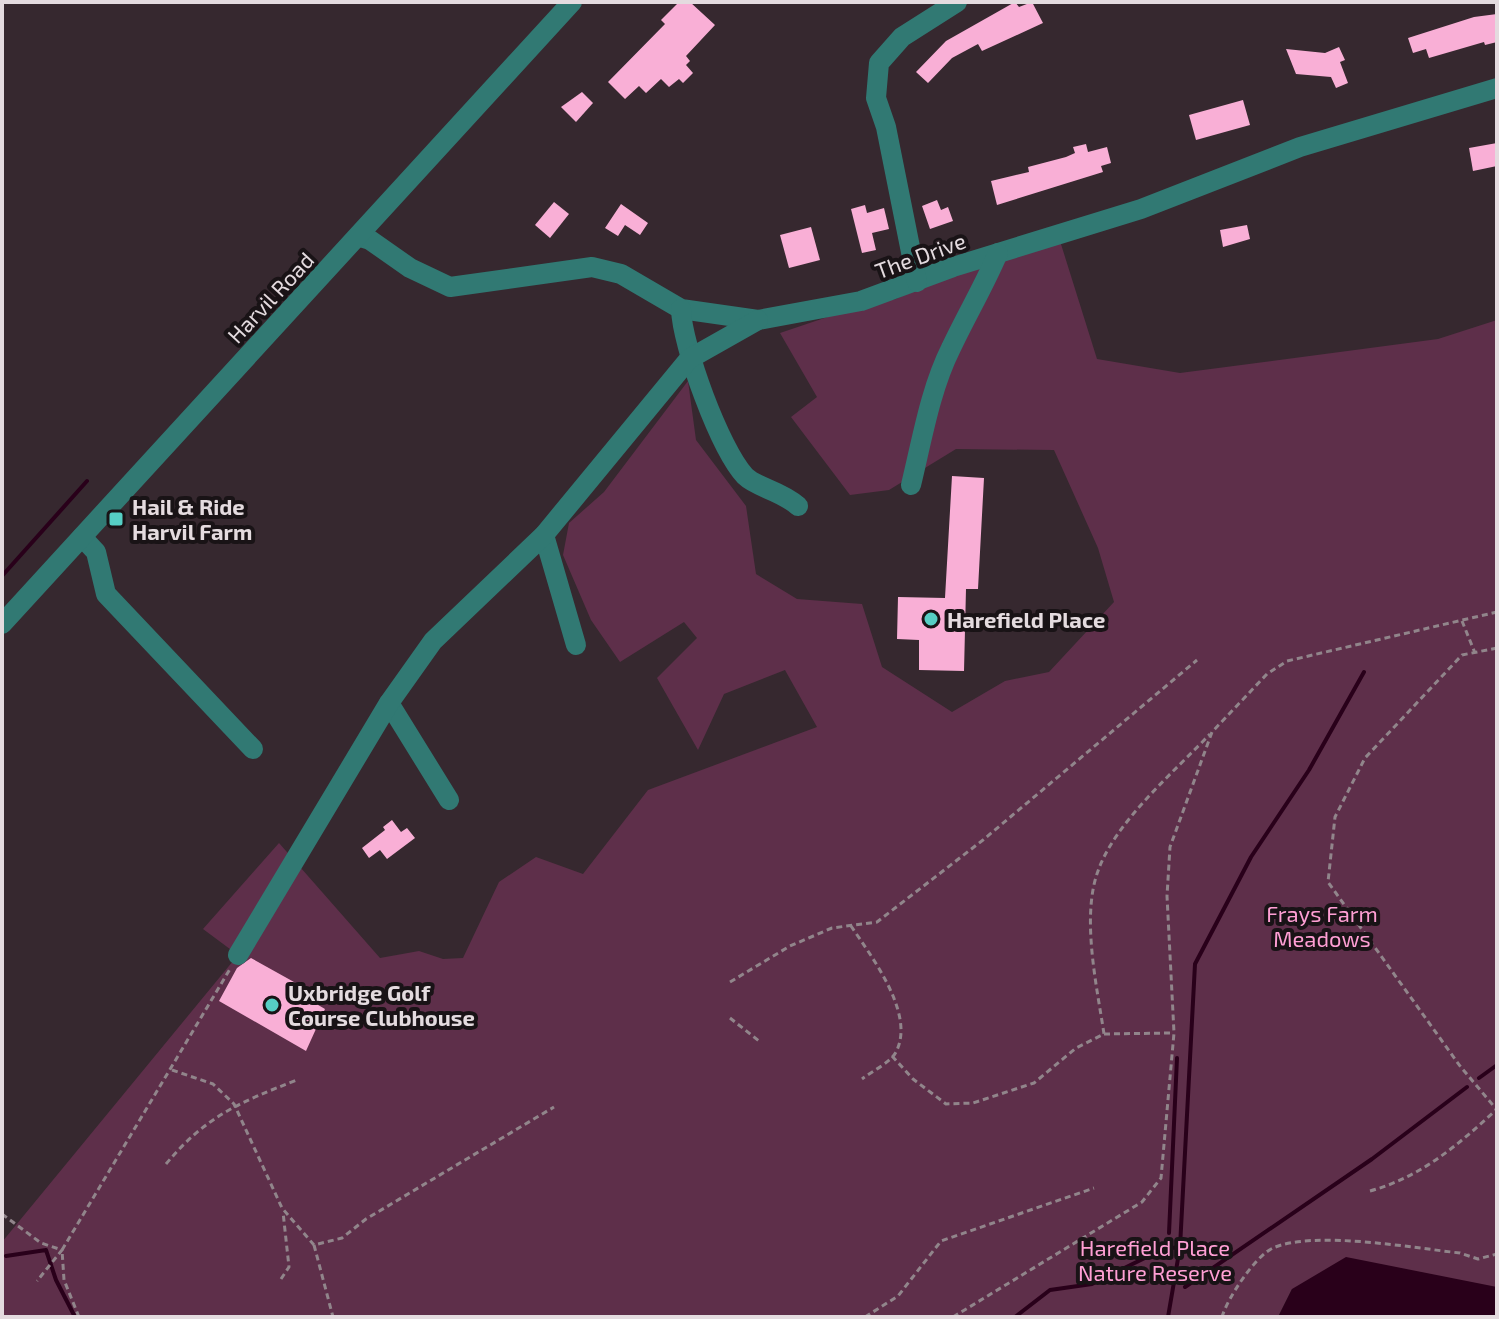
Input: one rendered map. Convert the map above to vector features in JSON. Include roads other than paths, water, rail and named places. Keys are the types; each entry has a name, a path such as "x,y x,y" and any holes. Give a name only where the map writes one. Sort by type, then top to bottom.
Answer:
{"street":[{"name":"Harvil Road","path":"2,624 360,237 572,2"},
{"path":"917,282 886,127 876,98 879,63 902,37 957,2"},
{"name":"The Drive","path":"360,237 370,240 410,268 450,287 592,267 621,274 681,309 758,320 861,301 998,253 1154,204 1300,147 1497,88"},
{"path":"911,485 950,349 977,301 998,253"},
{"path":"681,309 682,331 689,359 725,442 744,474 756,485 784,493 798,506"},
{"path":"238,955 389,703 433,641 544,535 689,359 758,320"},
{"path":"544,535 576,645"},
{"path":"82,537 96,552 106,594 253,749"},
{"path":"389,703 449,800"}],"waterway":[{"path":"2,576 87,481"},
{"path":"1168,1317 1180,1247 1195,964 1251,857 1309,770 1364,672"},
{"path":"1169,1233 1177,1058"},
{"path":"1479,1078 1497,1065"},
{"path":"1185,1287 1372,1159 1467,1087"},
{"path":"1015,1317 1050,1290 1092,1284 1163,1249 1180,1247"},
{"path":"6,1256 46,1250 56,1280 75,1317"}],"place":[{"name":"Hail & Ride Harvil Farm","path":"116,519"},
{"name":"Harefield Place","path":"931,619"},
{"name":"Uxbridge Golf Course Clubhouse","path":"272,1005"}],"park label":[{"name":"Frays Farm Meadows","path":"1322,926"},
{"name":"Harefield Place Nature Reserve","path":"1155,1260"}]}
